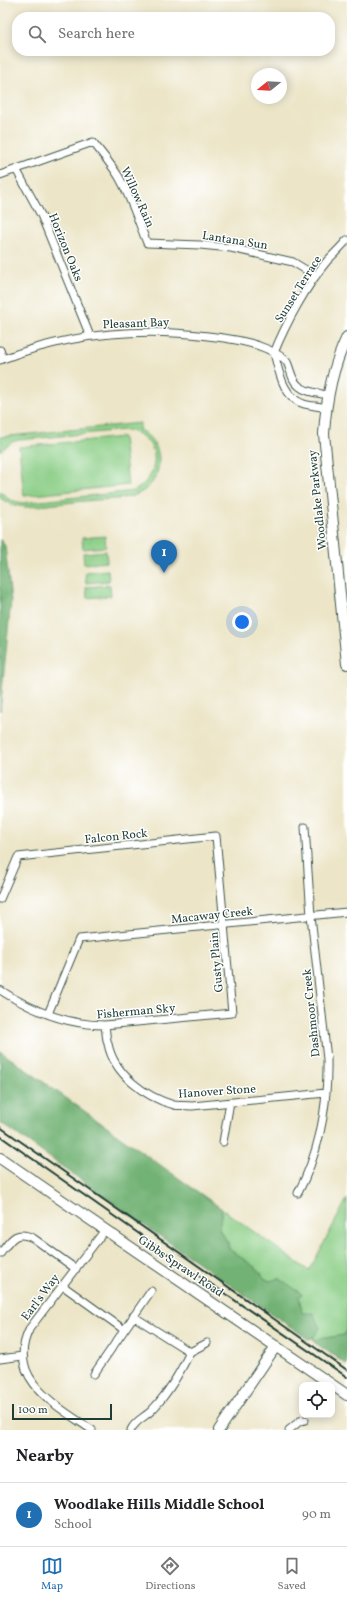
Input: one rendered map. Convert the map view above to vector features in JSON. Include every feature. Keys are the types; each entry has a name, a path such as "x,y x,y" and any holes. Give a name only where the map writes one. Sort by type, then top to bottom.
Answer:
{"street":[{"name":"Willow Rain","path":"16,169 93,142 120,178 129,197 146,243"},
{"path":"0,175 16,169"},
{"name":"Horizon Oaks","path":"16,169 41,215 90,336"},
{"name":"Sunset Terrace","path":"274,353 281,336 316,276 327,261 347,240"},
{"name":"Lantana Sun","path":"146,243 231,248 293,262 316,276"},
{"name":"Pleasant Bay","path":"2,360 23,352 59,342 90,336 137,332 181,333 223,338 257,345 283,358 287,362 294,381"},
{"name":"Woodlake Parkway","path":"347,337 335,367 328,395 324,434 347,664"},
{"path":"0,350 2,360"},
{"path":"274,353 284,387 289,394 297,401 304,404 326,408"},
{"path":"284,387 294,381 298,386 309,392 328,395"},
{"name":"Dashmoor Creek","path":"298,1193 312,1165 322,1131 326,1093 327,1059 304,827"},
{"name":"Falcon Rock","path":"0,899 18,857 216,836"},
{"name":"Gusty Plain","path":"216,836 232,1013"},
{"name":"Macaway Creek","path":"48,1014 79,939 347,912"},
{"name":"Fisherman Sky","path":"0,990 15,1000 48,1014 91,1025 105,1026 232,1013"},
{"name":"Hanover Stone","path":"105,1026 108,1045 114,1060 123,1074 138,1088 159,1100 175,1105 192,1106 326,1093"},
{"path":"222,1142 230,1102"},
{"name":"Gibbs Sprawl Road","path":"0,1158 347,1395"},
{"name":"Earl's Way","path":"92,1430 56,1406 37,1388 27,1373 23,1350 30,1328 105,1230"},
{"path":"0,1254 14,1237 22,1234 33,1238 76,1269"},
{"path":"63,1286 123,1329"},
{"path":"94,1374 123,1329 151,1291"},
{"path":"133,1316 190,1352"},
{"path":"131,1430 133,1425 151,1411 179,1376 190,1352 207,1343"},
{"path":"219,1430 276,1346"},
{"path":"0,1359 23,1356"},
{"path":"289,1430 300,1421 305,1420"}],"green space":[{"path":"140,423 140,428 138,429 146,434 156,446 159,460 157,473 153,481 147,488 138,494 120,498 26,507 12,505 0,498 0,491 10,500 23,503 134,491 144,483 151,474 154,465 154,455 151,446 145,438 135,433 123,430 19,440 12,442 0,451 0,445 3,442 1,442 0,437"},
{"path":"123,437 128,485 24,496 19,447"},
{"path":"105,536 106,547 83,549 82,538"},
{"path":"0,539 5,546 11,601 0,711"},
{"path":"106,551 107,562 84,564 83,553"},
{"path":"108,570 109,581 86,583 85,572"},
{"path":"110,585 111,596 87,598 86,587"},
{"path":"0,1051 222,1209 219,1229 228,1243 229,1249 259,1270 264,1278 270,1281 279,1278 302,1294 299,1296 302,1313 313,1313 320,1328 313,1338 308,1339 144,1225 0,1122"},
{"path":"347,1199 347,1330 344,1335 315,1340 313,1338 320,1328 302,1313 299,1296 302,1294 264,1278 259,1270 229,1249 228,1243 219,1229 222,1209 309,1271"},
{"path":"347,1330 347,1365 313,1340 344,1335"}],"railway":[{"path":"0,1127 347,1370"},
{"path":"0,1136 192,1271 347,1377"}],"place":[{"name":"Woodlake Hills Middle School","path":"164,573"}]}
